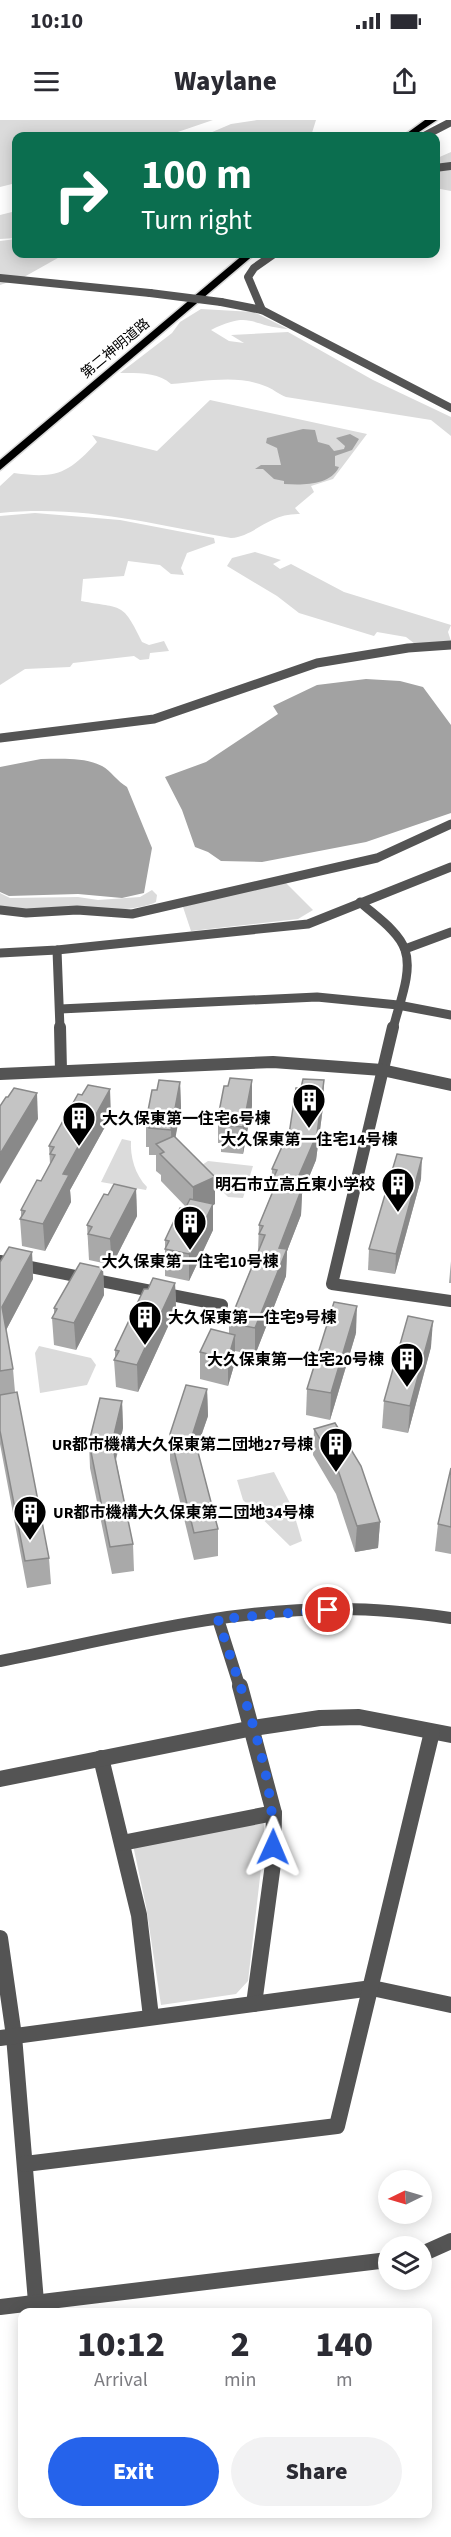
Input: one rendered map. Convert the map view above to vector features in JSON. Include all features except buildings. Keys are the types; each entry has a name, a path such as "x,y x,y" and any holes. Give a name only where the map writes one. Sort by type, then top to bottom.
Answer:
{"highway":[{"path":"399,132 418,120"},
{"path":"413,132 432,120"},
{"name":"第二神明道路","path":"0,466 120,349 230,258"},
{"name":"第二神明道路","path":"0,452 29,439 245,258"},
{"path":"0,476 29,439"}],"street":[{"path":"432,132 451,122"},
{"path":"262,310 248,277 254,268 268,258"},
{"path":"0,278 150,293 262,310 451,408"},
{"path":"0,738 154,719 317,663 408,648 451,645"},
{"path":"0,910 26,913 77,910 132,914 377,858 451,824"},
{"path":"0,952 57,950 308,924 451,867"},
{"path":"360,902 389,928 405,949 407,968 332,1284 451,1301"},
{"path":"405,949 451,932"},
{"path":"57,950 61,1071"},
{"path":"60,1009 317,997 398,1005 451,1015"},
{"path":"0,1074 273,1062 382,1070 451,1085"},
{"path":"0,1261 222,1305"},
{"path":"0,1661 218,1619 341,1609 451,1618"},
{"path":"218,1619 253,1728 274,1813 273,1864 254,2004"},
{"path":"0,1779 253,1728 320,1718 359,1717 451,1735"},
{"path":"25,2164 337,2126 432,1732"},
{"path":"101,1758 139,1914 151,2017"},
{"path":"122,1843 274,1813"},
{"path":"0,1938 7,2037 25,2164 36,2302"},
{"path":"7,2037 372,1988 451,2005"},
{"path":"432,2250 451,2241"},
{"path":"0,2307 378,2261"}],"shaded area":[{"path":"0,120 213,120 178,132 12,132 12,184 0,187"},
{"path":"257,120 316,120 312,132 212,132 231,124"},
{"path":"451,152 451,191 440,189 440,157"},
{"path":"12,212 12,238 0,239 0,215"},
{"path":"12,240 12,258 58,258 24,277 0,285 0,241"},
{"path":"201,309 254,312 288,329 243,320 224,324 211,330 229,341 244,343 231,335 288,332 373,380 451,417 451,436 431,420 286,397 254,382 219,380 171,384 154,375 120,373 172,333 180,322"},
{"path":"210,400 367,434 333,479 311,486 314,492 295,508 300,514 279,517 248,533 231,538 117,517 61,512 0,513 0,486 14,473 41,475 60,472 78,461 97,442 92,435 157,451"},
{"path":"303,429 315,430 318,442 329,445 334,451 344,449 345,446 336,438 350,434 359,439 352,450 335,456 335,466 339,467 329,478 322,481 307,484 284,484 284,481 274,479 263,469 255,469 261,465 281,465 277,448 266,443 267,438"},
{"path":"35,513 120,520 214,538 215,543 187,553 181,568 184,575 171,574 160,565 128,561 124,576 83,579 81,601 120,609 130,619 142,642 149,645 164,641 169,651 150,653 149,659 140,660 134,656 73,663 70,667 25,669 0,685 0,516"},
{"path":"255,552 281,560 273,564 280,569 291,564 344,592 451,625 448,632 451,641 415,644 406,637 377,632 374,636 299,613 277,596 227,566 232,558"},
{"path":"366,679 400,681 423,687 451,725 451,813 366,842 262,862 221,861 195,847 182,810 165,777 206,762 278,714 273,706 317,685"},
{"path":"41,759 72,759 95,763 105,768 127,787 152,848 144,893 122,898 78,894 9,896 0,892 0,767"},
{"path":"286,883 313,910 298,919 191,931 183,907 216,897"},
{"path":"152,890 157,895 156,902 125,909 80,911 0,907 0,893 10,898 78,897 98,900 140,897"},
{"path":"122,1139 131,1141 134,1165 139,1177 147,1187 146,1190 101,1182"},
{"path":"208,1161 253,1166 243,1198 228,1197 199,1167"},
{"path":"39,1346 91,1358 96,1365 87,1385 40,1393 35,1353"},
{"path":"274,1472 292,1507 302,1541 290,1546 243,1500 237,1480"},
{"path":"263,1818 265,1834 248,1981 236,1994 161,2005 146,1906 133,1845"}],"place":[{"name":"大久保東第一住宅14号棟","path":"309,1129"},
{"name":"大久保東第一住宅6号棟","path":"79,1147"},
{"name":"明石市立高丘東小学校","path":"398,1213"},
{"name":"大久保東第一住宅10号棟","path":"190,1251"},
{"name":"大久保東第一住宅9号棟","path":"145,1346"},
{"name":"大久保東第一住宅20号棟","path":"407,1388"},
{"name":"UR都市機構大久保東第二団地27号棟","path":"336,1473"},
{"name":"UR都市機構大久保東第二団地34号棟","path":"30,1541"}],"route":[{"path":"273,1847 274,1813 253,1728 218,1619 328,1610"}]}
